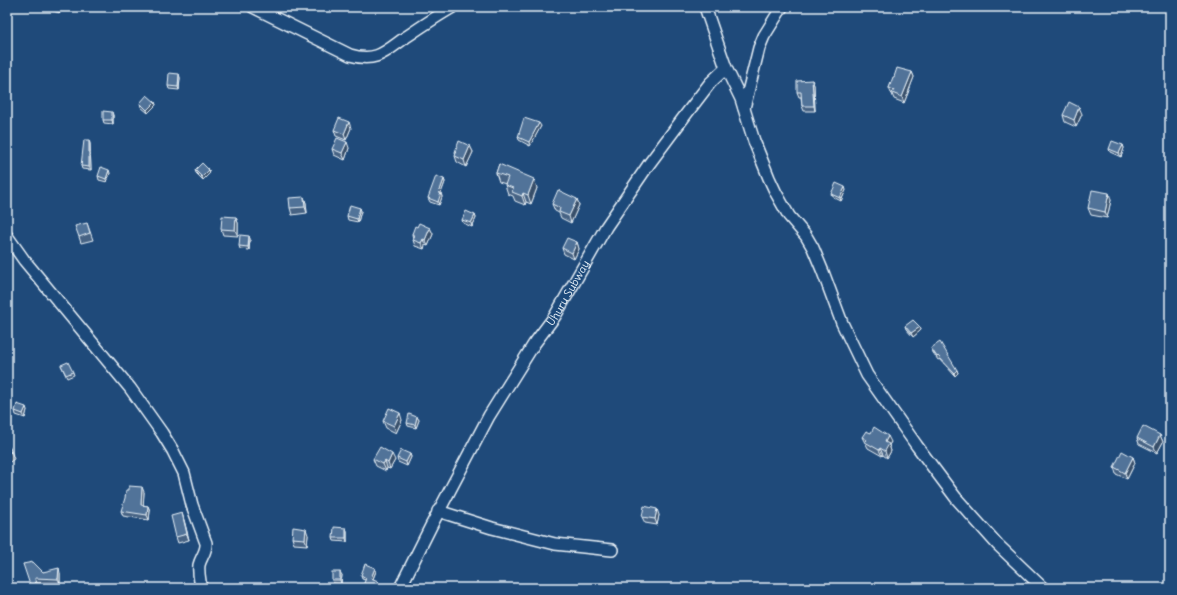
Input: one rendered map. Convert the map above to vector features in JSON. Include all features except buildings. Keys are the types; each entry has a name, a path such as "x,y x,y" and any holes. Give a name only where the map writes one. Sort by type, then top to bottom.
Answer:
{"street":[{"path":"253,7 350,55 366,58 379,55 391,49 404,38 453,7"},
{"path":"705,7 726,68 744,108 756,146 776,193 789,216 806,236 813,248 842,324 867,375 956,498 998,544 1043,588"},
{"path":"744,108 759,48 764,36 782,7"},
{"name":"Uhuru Subway","path":"400,588 438,511 489,416 534,344 555,316 595,245 618,208 710,83 726,68"},
{"path":"7,236 24,260 130,388 173,451 184,473 192,505 206,543 206,548 201,559 198,573 202,588"},
{"path":"438,511 492,528 555,544 612,550"}]}
